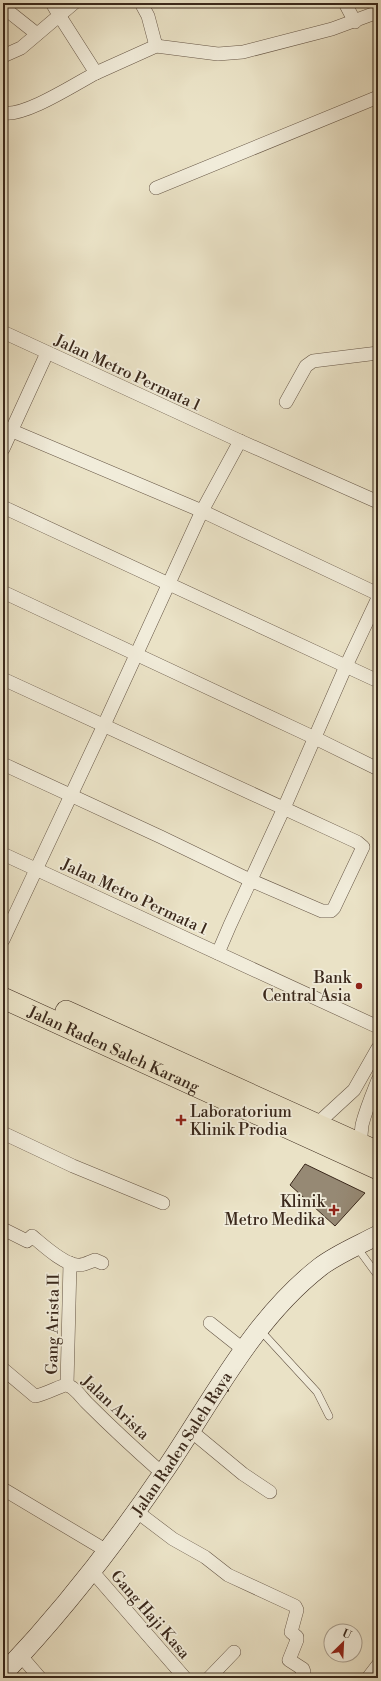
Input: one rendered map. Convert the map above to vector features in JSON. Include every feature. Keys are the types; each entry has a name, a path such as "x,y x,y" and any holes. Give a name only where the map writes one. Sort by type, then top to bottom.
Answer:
{"main road":[{"name":"Jalan Raden Saleh Karang","path":"3,982 314,1131"},
{"name":"Jalan Raden Saleh Karang","path":"3,998 364,1151 378,1169"},
{"name":"Jalan Raden Saleh Raya","path":"3,1674 21,1656 92,1572 163,1474 258,1328 294,1290 321,1267 378,1235"}],"street":[{"path":"52,3 96,73"},
{"path":"3,56 22,48 74,3"},
{"path":"141,3 148,16 156,46"},
{"path":"345,3 355,22"},
{"path":"3,6 37,34"},
{"path":"3,113 8,114 26,110 96,73 156,46 218,54 230,54 325,31 355,22 378,12"},
{"path":"156,188 378,97"},
{"name":"Jalan Metro Permata 1","path":"3,332 240,441 378,502"},
{"path":"3,449 8,428 47,353"},
{"path":"286,402 306,366 313,361 378,353"},
{"path":"8,428 202,511 378,594"},
{"name":"Jalan Metro Permata 1","path":"3,940 37,870 202,511 240,441"},
{"path":"3,507 378,681"},
{"path":"3,592 378,769"},
{"name":"Jalan Metro Permata 1","path":"218,953 284,808 346,666 378,598"},
{"path":"3,679 284,808 361,844 363,847 334,908 331,911 316,910 3,764"},
{"name":"Jalan Metro Permata 1","path":"3,854 378,1027"},
{"path":"314,1131 354,1090 378,1048"},
{"path":"364,1151 362,1126 367,1108 378,1082"},
{"path":"3,1133 73,1166 163,1203"},
{"path":"3,1229 26,1241 32,1236 70,1263 82,1265 95,1260 102,1263"},
{"name":"Gang Arista II","path":"67,1385 70,1263"},
{"path":"210,1323 244,1350"},
{"name":"Jalan Arista","path":"3,1369 35,1396 48,1393 62,1385 67,1385 73,1388 97,1413 163,1474"},
{"path":"191,1431 244,1474 270,1492"},
{"path":"3,1489 107,1551"},
{"path":"136,1511 174,1539 205,1557 228,1575 295,1606 297,1615 291,1632 297,1637 297,1640 288,1660 303,1669 304,1672 300,1678"},
{"name":"Gang Haji Kasa","path":"92,1572 185,1678"},
{"path":"209,1678 234,1652"},
{"path":"21,1656 40,1678"},
{"path":"368,1678 378,1665"}],"lane":[{"path":"356,1246 378,1276"},
{"path":"258,1328 317,1392 329,1416"}],"building":[{"name":"Klinik Metro Medika","path":"305,1164 365,1193 335,1226 290,1185"}],"place":[{"name":"Bank Central Asia","path":"359,986"},
{"name":"Laboratorium Klinik Prodia","path":"181,1120"},
{"name":"Klinik Metro Medika","path":"334,1210"}]}
